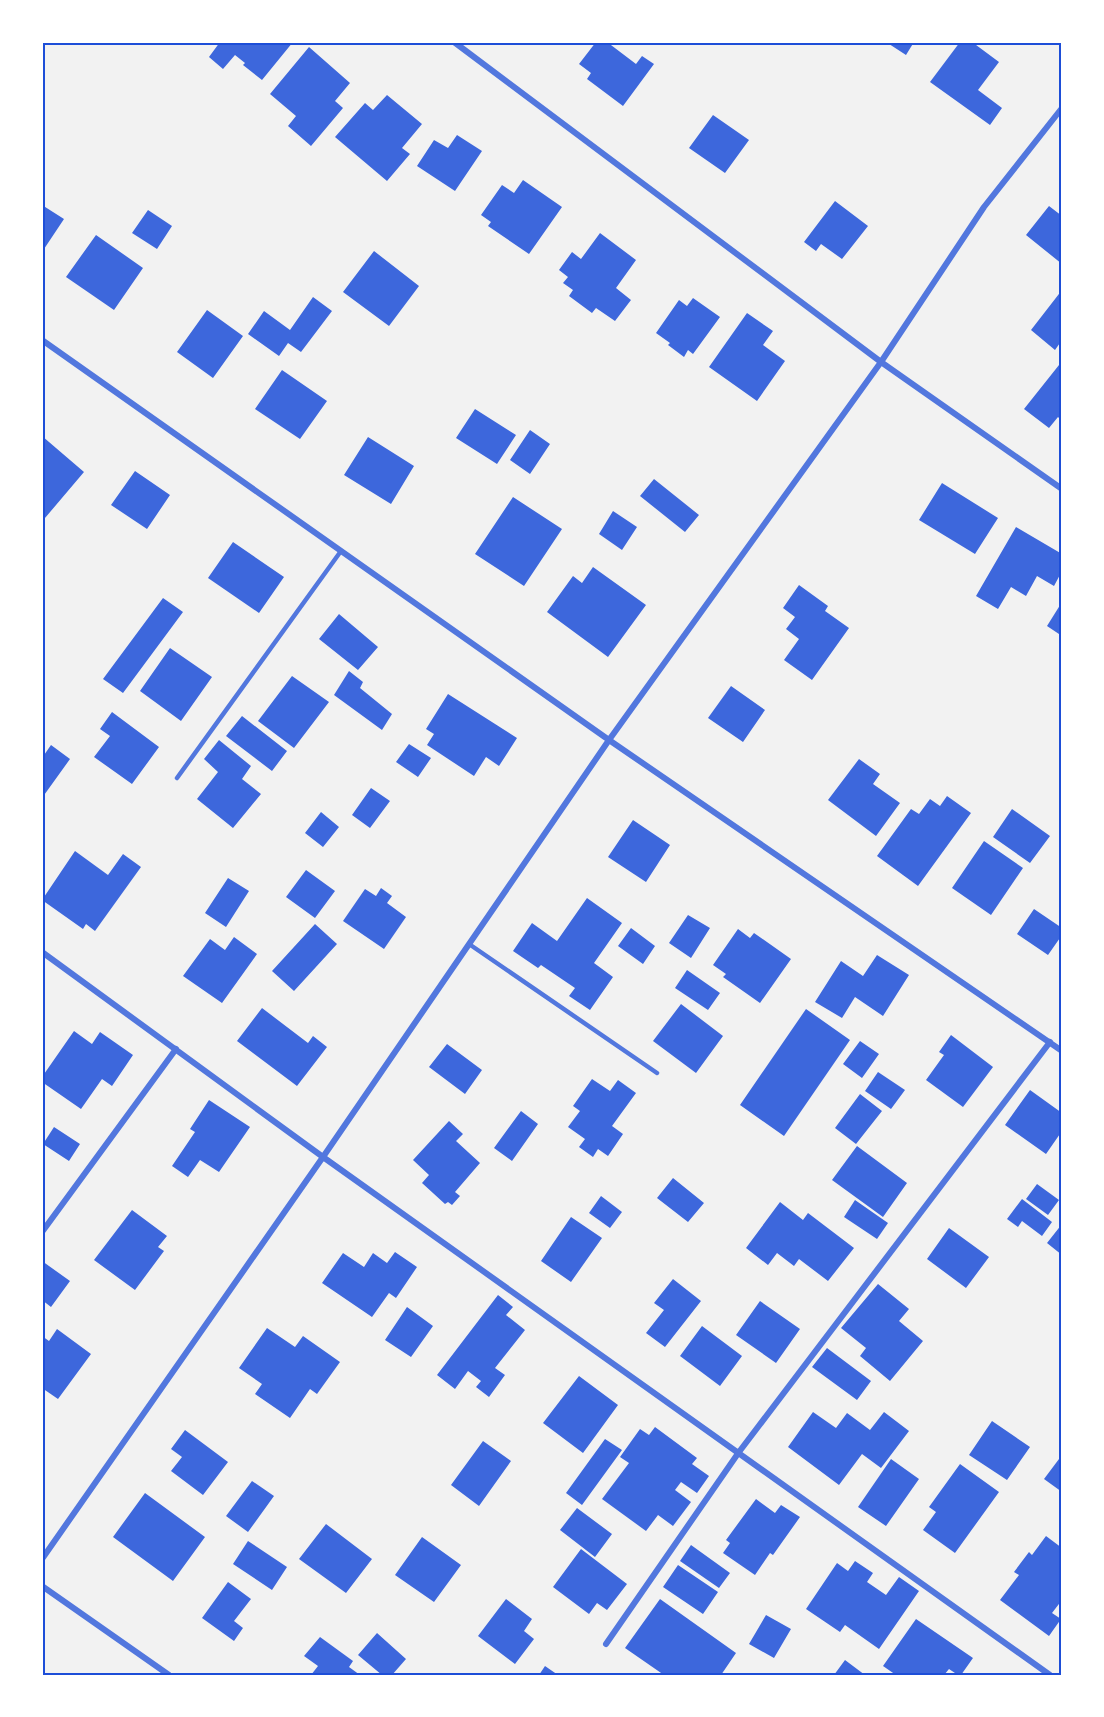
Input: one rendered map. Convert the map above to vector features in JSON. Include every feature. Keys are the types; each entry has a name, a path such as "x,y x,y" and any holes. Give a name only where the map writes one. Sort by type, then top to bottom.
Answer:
{"street":[{"path":"454,42 881,362 1062,489"},
{"path":"42,1559 609,740 881,362 984,207 1062,108"},
{"path":"42,340 609,740 1062,1051"},
{"path":"42,952 323,1156 1050,1675"},
{"path":"606,1644 739,1452 1050,1042"},
{"path":"42,1232 176,1049"},
{"path":"42,1586 169,1675"}],"lane":[{"path":"177,778 341,551"},
{"path":"469,944 657,1073"}],"building":[{"path":"220,42 293,42 262,80 243,65 245,63 235,55 223,69 209,57"},
{"path":"596,42 607,42 636,64 642,56 654,64 623,106 587,79 591,73 579,64"},
{"path":"886,42 914,42 906,55"},
{"path":"960,42 972,42 999,62 978,90 1002,108 990,125 930,82"},
{"path":"309,47 350,83 335,101 343,108 311,146 288,126 296,116 270,94"},
{"path":"387,95 422,124 402,148 410,154 387,181 335,137 365,103 373,110"},
{"path":"713,115 749,140 725,173 689,148"},
{"path":"457,135 482,151 455,191 417,166 434,140 448,148"},
{"path":"523,180 562,207 529,254 488,226 491,222 481,215 502,185 514,193"},
{"path":"835,201 868,226 842,259 821,244 816,251 804,242"},
{"path":"42,205 64,219 42,252"},
{"path":"1049,206 1062,216 1062,264 1026,235"},
{"path":"148,210 172,226 157,249 132,233"},
{"path":"600,233 636,260 616,288 631,300 615,321 596,308 592,313 569,296 573,290 563,283 568,277 559,270 572,252 581,259"},
{"path":"96,235 143,268 114,310 66,277"},
{"path":"374,251 419,286 389,326 343,292"},
{"path":"1062,290 1062,340 1055,350 1031,330"},
{"path":"313,297 332,311 301,352 288,343 279,356 248,334 264,311 290,330"},
{"path":"693,298 720,317 693,354 688,350 684,357 656,333 679,300 687,306"},
{"path":"207,310 243,336 213,378 177,352"},
{"path":"747,313 773,331 763,345 785,361 757,401 709,367"},
{"path":"1059,365 1062,368 1062,421 1058,417 1049,428 1024,409"},
{"path":"282,370 327,401 300,439 255,409"},
{"path":"475,409 516,435 497,464 456,438"},
{"path":"530,430 550,444 530,474 510,460"},
{"path":"42,436 84,472 45,518 42,515"},
{"path":"368,437 414,466 391,504 344,475"},
{"path":"135,471 170,495 147,529 111,505"},
{"path":"654,479 699,515 685,532 640,496"},
{"path":"942,483 998,518 975,554 919,520"},
{"path":"513,497 562,529 524,586 475,554"},
{"path":"613,511 637,527 622,550 599,534"},
{"path":"1016,527 1062,554 1062,571 1054,586 1037,576 1026,596 1011,587 998,609 976,596"},
{"path":"233,542 284,577 259,613 208,578"},
{"path":"593,567 646,605 608,657 547,612 573,576 582,583"},
{"path":"799,585 828,606 825,611 849,628 812,680 784,660 799,639 786,629 795,617 783,608"},
{"path":"163,598 183,612 123,693 103,679"},
{"path":"1062,602 1062,636 1047,626"},
{"path":"339,614 378,647 358,670 319,639"},
{"path":"170,648 212,677 181,721 140,691"},
{"path":"349,671 363,682 360,688 392,714 382,730 334,695"},
{"path":"292,676 329,702 294,748 258,721"},
{"path":"731,686 765,710 743,742 708,718"},
{"path":"448,694 517,738 499,766 486,757 474,776 427,745 434,734 426,729"},
{"path":"112,712 159,747 132,784 94,757 110,736 100,729"},
{"path":"242,716 287,751 272,771 226,736"},
{"path":"219,740 251,766 242,779 261,794 233,828 197,799 218,772 204,759"},
{"path":"409,744 431,758 418,777 396,762"},
{"path":"51,745 70,759 42,798 42,758"},
{"path":"859,759 880,774 873,784 900,803 876,836 828,800"},
{"path":"371,788 390,801 370,828 352,815"},
{"path":"947,796 971,813 918,886 877,856 911,809 919,814 930,799 940,806"},
{"path":"1012,809 1050,836 1030,863 993,837"},
{"path":"321,812 339,827 323,847 305,833"},
{"path":"633,820 670,845 646,882 608,857"},
{"path":"984,841 1023,868 991,915 952,888"},
{"path":"75,851 108,875 123,854 141,867 95,931 86,924 83,929 42,900"},
{"path":"306,870 335,891 315,918 286,897"},
{"path":"228,878 249,891 226,927 205,913"},
{"path":"381,888 392,896 387,903 406,917 384,949 343,921 365,889 376,896"},
{"path":"587,898 622,923 594,963 613,977 590,1010 569,996 575,988 541,965 538,968 513,951 532,923 557,941"},
{"path":"1034,909 1062,928 1062,935 1048,955 1017,934"},
{"path":"688,915 710,928 691,958 669,943"},
{"path":"315,924 337,944 294,991 272,971"},
{"path":"631,928 655,946 643,964 618,946"},
{"path":"738,929 750,938 754,933 791,959 760,1003 723,977 726,974 713,965"},
{"path":"234,937 257,954 222,1003 183,976 210,939 225,950"},
{"path":"877,955 909,975 883,1016 855,997 842,1018 815,1002 841,961 863,976"},
{"path":"687,970 720,993 708,1010 675,988"},
{"path":"681,1004 723,1036 696,1073 653,1041"},
{"path":"262,1008 308,1043 313,1036 327,1047 297,1086 237,1041"},
{"path":"806,1009 850,1040 784,1136 740,1105"},
{"path":"74,1031 92,1044 100,1032 133,1055 112,1086 102,1079 81,1109 42,1082 42,1077"},
{"path":"951,1035 993,1067 963,1107 926,1080 944,1055 939,1052"},
{"path":"860,1041 879,1054 862,1078 843,1064"},
{"path":"447,1044 482,1070 465,1094 429,1067"},
{"path":"878,1072 905,1090 891,1109 865,1091"},
{"path":"592,1079 610,1091 618,1080 636,1093 612,1126 623,1134 608,1156 598,1149 593,1157 579,1147 585,1139 568,1127 580,1111 573,1106"},
{"path":"1030,1090 1062,1113 1062,1131 1046,1154 1005,1125"},
{"path":"860,1094 882,1111 856,1144 835,1128"},
{"path":"209,1100 250,1127 219,1172 200,1160 188,1177 172,1166 195,1132 190,1129"},
{"path":"521,1111 538,1124 512,1161 494,1148"},
{"path":"449,1121 463,1134 456,1141 480,1163 455,1192 460,1196 452,1205 448,1202 445,1204 422,1183 429,1175 413,1160"},
{"path":"54,1127 80,1144 69,1161 43,1144"},
{"path":"857,1146 907,1183 883,1217 832,1180"},
{"path":"673,1178 704,1203 688,1222 657,1198"},
{"path":"1037,1184 1059,1200 1048,1215 1026,1199"},
{"path":"601,1196 622,1212 610,1228 589,1213"},
{"path":"1022,1199 1052,1222 1042,1236 1022,1221 1018,1227 1007,1219"},
{"path":"855,1200 888,1223 877,1239 844,1217"},
{"path":"780,1202 803,1220 808,1213 854,1248 828,1281 799,1259 794,1266 777,1253 768,1265 746,1248"},
{"path":"132,1210 167,1236 158,1247 164,1251 135,1290 94,1260"},
{"path":"571,1217 602,1238 571,1282 541,1261"},
{"path":"1062,1224 1062,1255 1047,1243"},
{"path":"949,1228 989,1257 966,1288 927,1259"},
{"path":"395,1252 417,1267 396,1298 389,1293 372,1317 322,1283 343,1253 364,1267 373,1253 387,1263"},
{"path":"42,1261 70,1281 51,1307 42,1300"},
{"path":"673,1279 701,1301 665,1347 646,1333 664,1310 654,1303"},
{"path":"878,1284 909,1309 899,1321 923,1341 890,1381 860,1356 866,1348 841,1328"},
{"path":"498,1295 513,1307 506,1315 525,1330 495,1368 505,1375 489,1397 476,1387 481,1381 468,1371 455,1389 437,1375"},
{"path":"760,1301 800,1329 776,1363 736,1335"},
{"path":"407,1307 433,1326 411,1357 385,1340"},
{"path":"702,1326 742,1356 720,1386 680,1356"},
{"path":"267,1328 295,1347 303,1336 340,1362 317,1394 310,1389 290,1418 255,1394 262,1384 239,1368"},
{"path":"57,1329 91,1354 58,1399 42,1388 42,1336 49,1341"},
{"path":"827,1348 871,1381 857,1400 812,1367"},
{"path":"579,1376 618,1405 583,1453 543,1423"},
{"path":"813,1412 836,1428 847,1413 870,1430 884,1412 909,1431 881,1468 862,1454 839,1485 788,1447"},
{"path":"992,1421 1030,1447 1007,1480 969,1455"},
{"path":"655,1427 697,1458 692,1464 709,1476 697,1493 681,1482 675,1490 691,1502 673,1526 658,1515 646,1531 602,1499 629,1463 620,1457 640,1429 649,1435"},
{"path":"185,1430 228,1462 203,1495 171,1471 182,1457 171,1449"},
{"path":"605,1439 622,1450 582,1505 566,1493"},
{"path":"483,1441 511,1461 479,1506 451,1485"},
{"path":"1062,1455 1062,1492 1044,1479"},
{"path":"891,1459 919,1479 886,1526 858,1507"},
{"path":"960,1464 999,1492 955,1553 923,1530 936,1512 929,1507"},
{"path":"252,1481 274,1496 248,1532 226,1516"},
{"path":"145,1493 205,1537 173,1581 113,1537"},
{"path":"756,1499 775,1513 781,1505 800,1517 773,1555 770,1553 755,1575 723,1553 730,1543 726,1540"},
{"path":"577,1508 612,1534 595,1557 560,1530"},
{"path":"326,1524 372,1559 346,1593 299,1559"},
{"path":"1046,1536 1062,1548 1062,1600 1052,1613 1061,1619 1049,1636 1000,1600 1019,1575 1014,1572 1029,1552 1032,1555"},
{"path":"422,1537 461,1565 434,1602 395,1575"},
{"path":"248,1541 287,1567 272,1590 233,1564"},
{"path":"691,1545 730,1573 719,1588 680,1561"},
{"path":"581,1549 627,1584 607,1610 597,1603 589,1614 553,1587"},
{"path":"855,1561 873,1573 867,1582 886,1595 899,1577 919,1591 879,1649 845,1625 840,1632 806,1609 837,1563 848,1571"},
{"path":"678,1565 718,1592 703,1614 663,1587"},
{"path":"228,1582 251,1599 234,1621 243,1628 234,1641 202,1618"},
{"path":"506,1599 532,1619 524,1631 534,1639 515,1664 478,1636"},
{"path":"660,1599 736,1653 721,1675 664,1675 625,1648"},
{"path":"766,1615 791,1629 774,1658 749,1644"},
{"path":"916,1619 973,1658 961,1675 949,1669 944,1675 896,1675 883,1666"},
{"path":"377,1633 406,1659 392,1675 382,1675 358,1655"},
{"path":"320,1637 353,1661 349,1667 360,1675 311,1675 318,1666 304,1656"},
{"path":"845,1660 865,1675 834,1675"},
{"path":"545,1666 558,1675 539,1675"}]}
